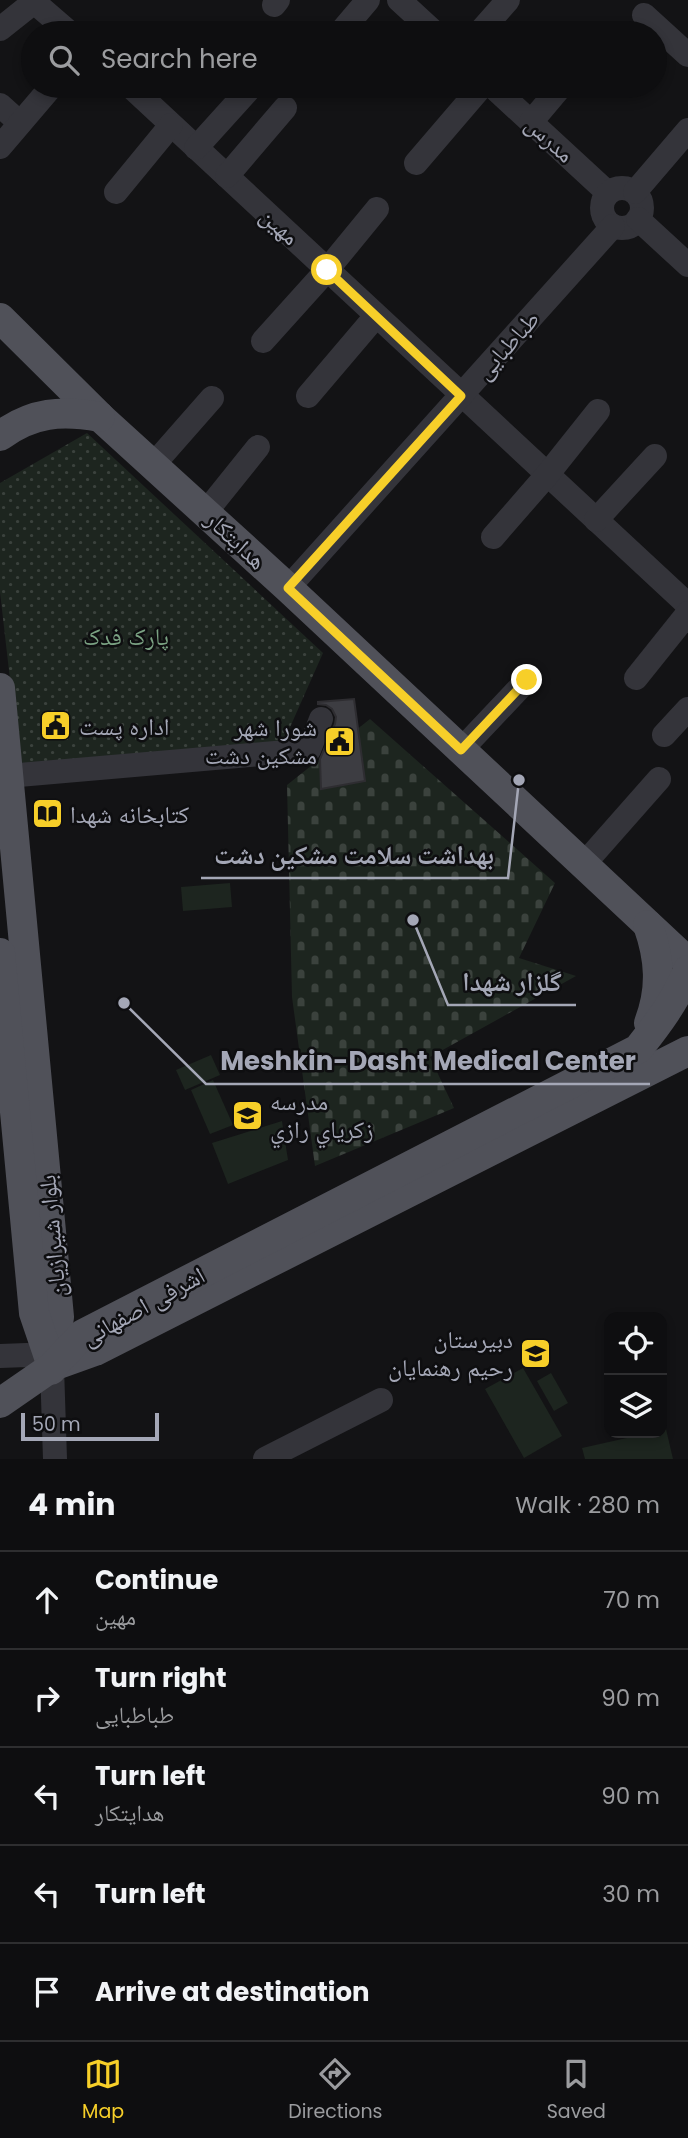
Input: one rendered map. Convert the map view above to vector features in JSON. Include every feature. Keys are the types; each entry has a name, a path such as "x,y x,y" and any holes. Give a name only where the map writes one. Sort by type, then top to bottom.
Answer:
{"main road":[{"name":"هدایتکار","path":"0,318 100,417 288,588 688,962"},
{"path":"0,436 32,418 55,413 75,412 100,417"},
{"name":"بلوار شیرازیان","path":"0,688 60,1317 52,1367"},
{"path":"638,1049 656,1004 659,981 655,946 648,925"},
{"name":"بلوار شیرازیان","path":"0,953 8,1125 34,1313 52,1367"},
{"name":"اشرفی اصفهانی","path":"52,1367 83,1334 638,1049 680,990 688,970"},
{"name":"اشرفی اصفهانی","path":"52,1367 108,1345 688,1051"},
{"path":"0,1403 52,1367"},
{"path":"0,1422 35,1396 52,1367"}],"street":[{"path":"350,21 368,0"},
{"path":"399,0 422,21"},
{"path":"490,21 508,0"},
{"path":"0,29 43,4 59,21"},
{"path":"644,15 651,21"},
{"path":"667,36 688,55"},
{"path":"0,147 42,98"},
{"name":"مهین","path":"143,98 688,605"},
{"path":"196,148 241,98"},
{"path":"416,163 472,98"},
{"name":"مدرس","path":"505,98 608,193"},
{"path":"531,122 551,98"},
{"path":"0,104 20,123"},
{"path":"226,176 285,108"},
{"path":"116,192 172,125"},
{"path":"635,192 688,130"},
{"path":"616,188 635,192 642,210 638,219 622,228 605,220 601,211 602,201 608,193 616,188"},
{"path":"262,341 327,270 377,209"},
{"path":"638,219 688,265"},
{"name":"طباطبایی","path":"288,588 613,226"},
{"path":"307,396 376,316"},
{"path":"154,464 212,398"},
{"path":"493,537 598,411"},
{"path":"205,513 258,447"},
{"path":"596,520 655,456"},
{"path":"636,678 688,613"},
{"path":"461,750 527,680"},
{"path":"664,735 688,709"},
{"path":"7,776 309,750 321,719"},
{"path":"584,864 659,779"},
{"path":"0,1356 27,1355 52,1367"},
{"path":"0,1373 52,1367"},
{"path":"52,1367 55,1459"},
{"path":"265,1459 381,1399"}],"green space":[{"name":"پارک فدک","path":"87,433 323,653 283,743 20,767 0,592 0,483"},
{"path":"370,719 555,883 519,958 576,976 430,1057 454,1108 315,1166 292,997 287,785"},
{"path":"230,883 232,907 183,911 181,887"},
{"path":"211,1055 220,1075 185,1090 176,1070"},
{"path":"213,1080 233,1125 210,1134 191,1090"},
{"path":"282,1121 288,1160 228,1184 212,1143"},
{"path":"523,1368 562,1436 524,1458 485,1389"},
{"path":"551,1373 568,1403 554,1411 537,1381"},
{"path":"667,1433 673,1459 585,1459 582,1448 627,1438 667,1438"}],"building":[{"name":"شورا شهر مشکین دشت","path":"354,699 365,781 321,789 320,759 336,717 332,709 318,702"}],"place":[{"name":"اداره پست","path":"56,726"},
{"name":"شورا شهر مشکین دشت","path":"340,741"},
{"name":"بهداشت سلامت مشکین دشت","path":"519,780"},
{"name":"کتابخانه شهدا","path":"47,814"},
{"name":"گلزار شهدا","path":"413,920"},
{"name":"Meshkin-Dasht Medical Center","path":"124,1003"},
{"name":"مدرسه زكرياي رازي","path":"247,1115"},
{"name":"دبیرستان رحیم رهنمایان","path":"536,1353"}],"route":[{"path":"327,270 461,396 288,588 461,750 527,680"}]}
